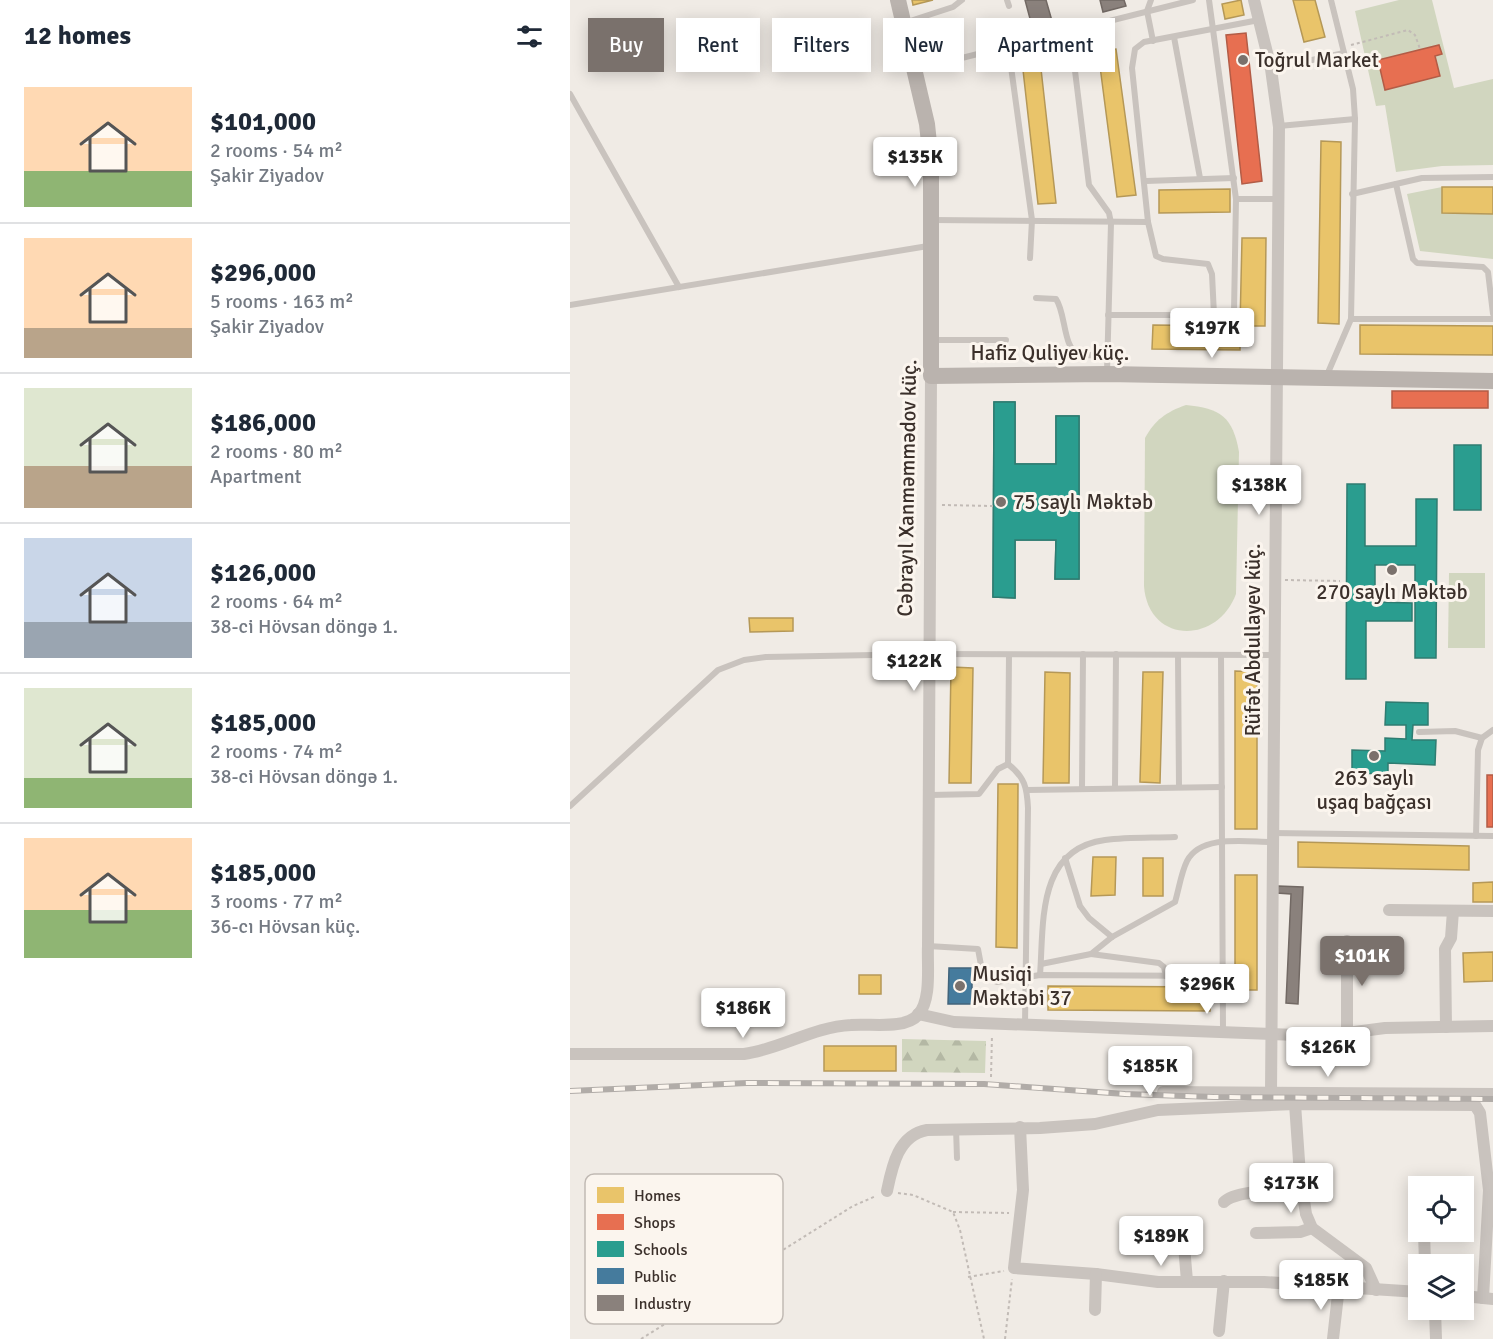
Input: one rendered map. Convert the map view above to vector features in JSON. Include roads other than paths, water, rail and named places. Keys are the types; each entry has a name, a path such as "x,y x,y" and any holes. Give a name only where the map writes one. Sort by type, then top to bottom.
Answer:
{"street":[{"name":"Cəbrayıl Xanməmmədov küç.","path":"898,0 902,18"},
{"name":"Rüfət Abdullayev küç.","path":"1254,0 1271,69 1279,126 1273,579 1271,1092"},
{"name":"Cəbrayıl Xanməmmədov küç.","path":"914,72 927,124 932,220 928,946 925,998 918,1014"},
{"name":"Hafiz Quliyev küç.","path":"931,376 1107,374 1493,381"},
{"path":"1389,910 1493,911"},
{"path":"1446,1027 1445,949 1451,938 1453,910"},
{"path":"1347,941 1347,1034"},
{"path":"570,1054 744,1054 758,1052 832,1027 904,1022 918,1014 945,1021 1223,1030 1324,1036 1385,1028 1493,1026"},
{"path":"1163,1092 1493,1094"},
{"path":"1295,1104 1302,1188 1312,1228 1366,1268 1376,1290"},
{"path":"887,1191 894,1157 916,1132 956,1127 1095,1124 1158,1110 1295,1104 1475,1105 1480,1113 1491,1190 1488,1298"},
{"path":"1020,1127 1023,1190 1014,1268 1096,1274 1135,1280 1224,1281 1408,1291"},
{"path":"1224,1202 1228,1198 1251,1193 1302,1188"},
{"path":"1256,1233 1300,1232 1312,1228"},
{"path":"1183,1234 1187,1281"},
{"path":"1095,1310 1096,1274"},
{"path":"1219,1331 1224,1281"},
{"path":"1333,1339 1339,1286"},
{"path":"1435,1320 1436,1339"}],"lane":[{"path":"919,18 953,7 962,0"},
{"path":"1115,19 1193,0"},
{"path":"1108,315 1214,315 1234,312 1236,199 1215,29 1209,0"},
{"path":"1326,379 1351,319 1355,119 1353,89 1332,0"},
{"path":"1150,1 1148,11 1153,41"},
{"path":"1214,315 1212,274 1208,264 1163,259 1156,256 1148,222 1146,181 1132,55 1144,42 1259,20"},
{"path":"1174,37 1200,178"},
{"path":"1271,69 1343,50"},
{"path":"1012,72 1032,220 1030,258"},
{"path":"1075,72 1089,185 1109,213 1111,223 1107,374"},
{"path":"570,94 679,287"},
{"path":"1279,126 1355,119"},
{"path":"1352,194 1422,178 1493,177"},
{"path":"1146,181 1234,178"},
{"path":"1396,184 1413,260 1418,263 1483,267 1488,272 1493,314"},
{"path":"1236,199 1279,199"},
{"path":"932,220 1148,222"},
{"path":"570,305 932,245"},
{"path":"1036,298 1056,299 1061,306 1069,347 1077,354 1108,355"},
{"path":"1351,319 1493,319"},
{"path":"931,339 1006,340"},
{"path":"570,806 718,670 744,660 766,657 928,654 1273,655"},
{"path":"1082,788 1083,654"},
{"path":"1115,787 1116,654"},
{"path":"1008,764 1009,655"},
{"path":"1178,655 1179,787"},
{"path":"1221,655 1223,1030"},
{"path":"1476,836 1478,750 1482,738 1493,730"},
{"path":"1419,732 1455,732 1482,738"},
{"path":"930,795 979,794 998,769 1008,764"},
{"path":"1008,764 1022,774 1027,790 1025,1024"},
{"path":"1027,790 1222,787"},
{"path":"1091,954 1112,938 1175,902 1188,860 1201,848 1222,842 1271,837 1493,836"},
{"path":"1040,975 1044,900 1054,875 1065,858 1087,844 1105,840 1175,837"},
{"path":"1065,858 1080,906 1089,918 1112,938"},
{"path":"928,946 978,949 983,976 987,980 997,982 1040,975 1223,976"},
{"path":"1041,964 1091,954 1159,963 1164,967 1166,976"},
{"path":"956,1127 957,1158"}],"railway":[{"path":"570,1091 747,1083 984,1084 1125,1094 1214,1097 1493,1099"}],"place":[{"name":"Toğrul Market","path":"1243,60"},
{"name":"75 saylı Məktəb","path":"1001,502"},
{"name":"270 saylı Məktəb","path":"1392,570"},
{"name":"263 saylı uşaq bağçası","path":"1374,756"},
{"name":"Musiqi Məktəbi 37","path":"960,986"}]}
